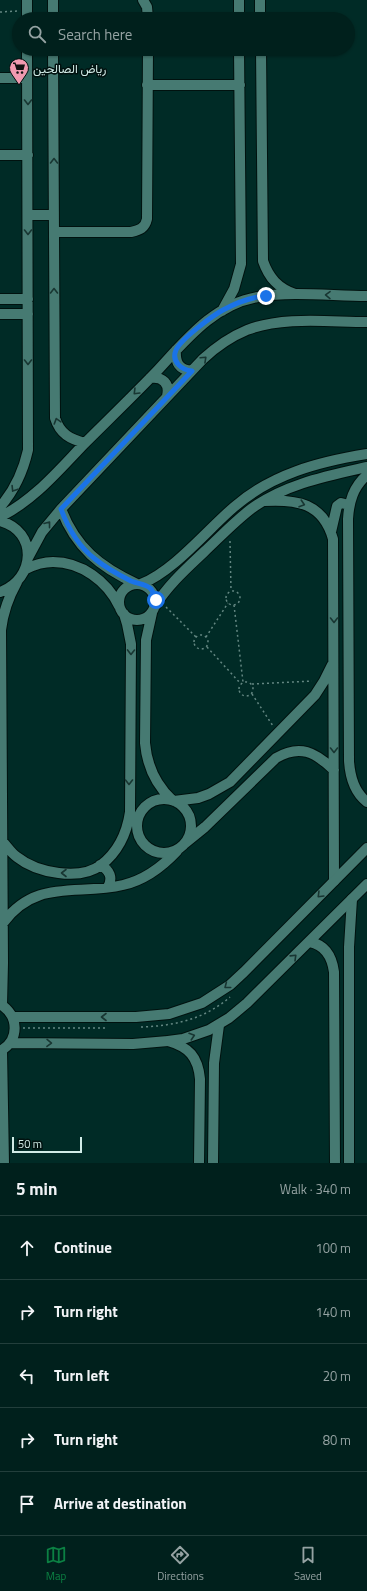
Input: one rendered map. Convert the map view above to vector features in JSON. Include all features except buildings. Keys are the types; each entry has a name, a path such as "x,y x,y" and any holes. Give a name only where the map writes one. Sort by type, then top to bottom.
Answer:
{"street":[{"path":"27,0 27,12"},
{"path":"53,0 53,12"},
{"path":"143,0 147,7 147,12"},
{"path":"239,0 239,12"},
{"path":"260,0 260,12"},
{"path":"0,507 9,497 18,482 28,450 27,56"},
{"path":"53,56 55,418 57,426 68,437 85,443"},
{"path":"54,232 131,232 142,228 146,224 148,56"},
{"path":"221,311 234,289 241,264 239,56"},
{"path":"261,56 263,261 268,273 276,284 286,291 299,295"},
{"path":"0,78 27,78"},
{"path":"147,85 240,85"},
{"path":"0,155 28,155"},
{"path":"28,215 54,215"},
{"path":"0,517 31,498 190,336 221,311 257,297 299,295 367,296"},
{"path":"0,299 28,299"},
{"path":"0,314 28,314"},
{"path":"28,558 42,532 61,509 167,396 216,347 247,330 282,322 367,322"},
{"path":"176,350 175,358 178,365 184,370 192,371"},
{"path":"150,378 157,377 163,379 167,384 167,396"},
{"path":"367,454 310,466 291,472 255,490 232,508 162,572 139,584 127,587 122,591 119,602 122,611 129,618 142,620 156,606 176,579 240,518 264,501 299,485 367,467"},
{"path":"367,475 353,491 349,505 349,753 352,780 357,791 367,802"},
{"path":"264,501 294,502 307,505 317,512 325,521 331,532 334,547 334,881"},
{"path":"331,532 337,506 344,503 349,505"},
{"path":"61,509 66,523 84,548 105,566 151,590 154,595 156,606 146,640 146,756 149,768 162,791 173,800 182,806 186,810 191,825 190,835 181,848 167,854 158,853 149,849 141,842 137,834 139,814 145,806 153,801 162,799 173,800 198,798 220,789 239,774 315,695 334,662"},
{"path":"0,521 6,522 15,528 22,537 27,547 28,558 26,569 10,594 2,619 0,646 3,923 1,1005 13,1017 14,1033 10,1042 1,1050 4,1163"},
{"path":"2,841 16,857 44,871 60,874 91,870 100,865 118,846 124,834 130,812 131,644 128,624 115,598 101,581 79,568 66,563 52,562 39,564 26,569"},
{"path":"0,592 17,582"},
{"path":"3,923 19,905 40,894 124,885 139,880 153,872 205,827 276,758 284,754 292,751 310,752 318,757 343,784 352,780"},
{"path":"130,812 137,824"},
{"path":"124,834 137,824"},
{"path":"13,1017 136,1017 163,1015 186,1010 202,1003 216,995 244,972 367,848"},
{"path":"100,865 108,870 110,874 110,883 108,887"},
{"path":"10,1042 133,1044 168,1041 195,1035 219,1025 247,1003 367,884"},
{"path":"350,1163 349,964 352,899"},
{"path":"310,942 318,943 325,949 333,965 335,1163"},
{"path":"333,965 336,960 341,958 346,960 349,964"},
{"path":"213,1163 215,1049 219,1025"},
{"path":"168,1041 182,1045 198,1066 200,1074 199,1163"},
{"path":"200,1074 200,1071 208,1069 214,1076"}],"path":[{"path":"0,12 12,13"},
{"path":"228,604 226,598 231,591 230,528"},
{"path":"228,604 234,605 239,601 239,596 237,593 231,591"},
{"path":"206,637 228,604"},
{"path":"234,605 243,682"},
{"path":"156,606 196,638"},
{"path":"201,635 206,637 209,642 207,647 204,650 198,649 194,644 196,638 201,635"},
{"path":"207,647 241,684"},
{"path":"252,694 246,696 240,693 239,687 243,682 247,681 252,684 324,681"},
{"path":"252,684 254,688 252,694"},
{"path":"252,694 278,733"},
{"path":"136,1017 136,1027 174,1024 203,1015 231,997"},
{"path":"21,1030 23,1028 112,1028"}],"place":[{"name":"رياض الصالحين","path":"19,85"}],"route":[{"path":"156,600 151,590 146,586 137,584 115,573 95,559 74,536 66,523 61,509 192,371 184,370 178,365 175,358 176,350 205,322 221,311 239,303 257,297 266,296"}]}
